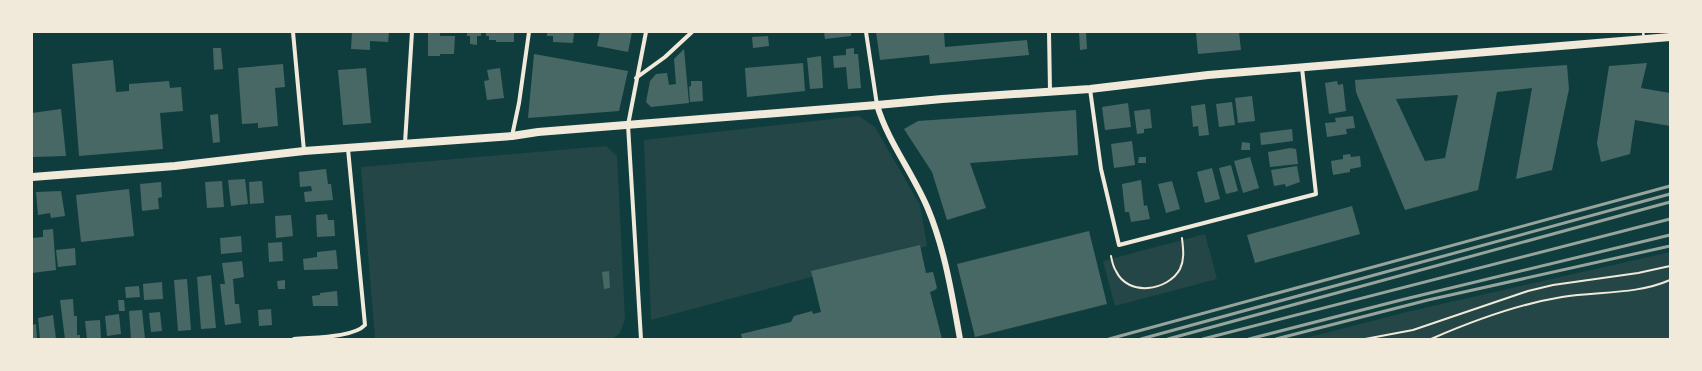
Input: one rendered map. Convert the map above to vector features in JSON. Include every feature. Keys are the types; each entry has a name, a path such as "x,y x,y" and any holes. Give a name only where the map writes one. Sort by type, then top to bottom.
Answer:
{"main road":[{"path":"32,177 175,166 304,151 512,136 877,105 942,98 1090,89 1208,75 1302,68 1643,35 1670,37"}],"street":[{"path":"293,32 304,151"},
{"path":"405,144 412,32"},
{"path":"512,136 520,103 529,32"},
{"path":"641,339 628,125 646,32"},
{"path":"636,79 665,57 692,32"},
{"path":"866,32 877,105 881,121 915,182 928,209 948,276 960,339"},
{"path":"1049,32 1050,91"},
{"path":"1090,89 1101,169 1119,245 1316,194 1302,68"},
{"path":"294,339 360,331 365,326 348,149"}],"path":[{"path":"1111,256 1116,272 1125,282 1136,287 1148,289 1162,285 1175,276 1181,268 1184,253 1182,238"},
{"path":"1365,339 1413,330 1528,290 1638,273 1670,266"},
{"path":"1431,339 1537,301 1563,296 1627,291 1650,287 1670,280"}],"shaded area":[{"path":"859,116 875,127 920,205 927,246 651,320 644,140"},
{"path":"606,146 617,156 625,319 620,333 612,339 375,339 361,167"},
{"path":"1205,234 1217,279 1115,306 1103,261"},
{"path":"1670,252 1670,339 1302,339 1407,312"}],"building":[{"path":"352,32 389,32 388,42 370,41 370,50 351,49"},
{"path":"467,32 481,32 481,36 477,36 477,45 470,44 470,36 467,36"},
{"path":"486,32 514,32 514,42 496,42 496,40 489,40 489,36 486,36"},
{"path":"547,32 574,32 573,43 553,42 553,36 547,36"},
{"path":"600,32 632,32 628,52 597,46"},
{"path":"824,32 851,32 851,36 825,39"},
{"path":"876,32 944,32 945,47 1027,40 1029,55 930,64 929,55 880,60"},
{"path":"1079,32 1086,32 1087,49 1080,50"},
{"path":"1196,32 1239,32 1241,50 1198,54"},
{"path":"428,33 440,33 440,36 455,36 454,54 428,56"},
{"path":"768,36 769,46 753,48 752,37"},
{"path":"213,48 221,48 223,69 214,70"},
{"path":"854,48 854,54 858,54 861,88 848,89 846,67 834,68 833,56 846,55 846,49"},
{"path":"684,49 689,103 651,107 646,102 650,81 656,74 667,73 669,85 676,84 674,59"},
{"path":"534,54 628,71 619,111 528,118"},
{"path":"821,56 823,88 810,89 807,58"},
{"path":"113,60 116,92 129,91 129,84 169,81 170,88 181,87 183,111 160,113 163,149 79,156 72,64"},
{"path":"803,63 805,91 747,97 745,68"},
{"path":"1647,63 1641,88 1670,93 1670,126 1635,120 1630,154 1601,162 1597,143 1609,66"},
{"path":"283,64 285,87 275,88 278,126 258,128 258,123 242,124 238,68"},
{"path":"1567,65 1569,89 1552,170 1516,179 1532,88 1497,92 1478,190 1405,210 1356,92 1355,80","holes":["1458,95 1445,158 1425,161 1396,99"]},
{"path":"366,68 371,123 343,125 338,70"},
{"path":"500,68 504,98 487,100 484,81 489,80 487,70"},
{"path":"691,81 702,81 703,101 690,102 689,87 691,86"},
{"path":"1337,81 1338,85 1343,84 1346,111 1329,114 1325,83"},
{"path":"1252,96 1255,121 1238,123 1235,98"},
{"path":"1232,102 1235,125 1219,127 1216,104"},
{"path":"1128,103 1131,127 1105,130 1102,107"},
{"path":"1205,104 1209,135 1199,136 1198,126 1193,127 1191,106"},
{"path":"61,109 66,156 32,157 32,113"},
{"path":"1150,109 1152,128 1144,129 1144,133 1137,134 1134,111"},
{"path":"1076,110 1078,155 970,163 986,208 947,220 932,172 904,129 918,121"},
{"path":"218,114 220,142 213,143 210,115"},
{"path":"1353,116 1355,128 1346,129 1347,134 1327,137 1325,123 1336,122 1335,118"},
{"path":"1292,129 1293,141 1261,145 1260,133"},
{"path":"1132,141 1135,165 1114,168 1111,144"},
{"path":"1242,142 1250,143 1250,150 1241,150"},
{"path":"1290,148 1296,149 1298,164 1270,167 1268,152"},
{"path":"1350,154 1351,157 1360,156 1361,167 1350,169 1350,172 1333,175 1331,161 1343,159 1343,155"},
{"path":"1139,157 1146,157 1146,163 1138,163"},
{"path":"1250,157 1259,188 1243,193 1234,161"},
{"path":"1231,165 1238,191 1226,194 1219,168"},
{"path":"1297,166 1300,182 1286,187 1285,184 1274,186 1271,170"},
{"path":"1212,168 1220,199 1205,203 1197,172"},
{"path":"326,169 328,184 331,184 333,200 305,202 304,192 312,191 311,186 300,187 299,172"},
{"path":"245,179 248,204 231,206 228,180"},
{"path":"1141,180 1144,206 1147,205 1150,219 1131,222 1129,212 1125,212 1122,184"},
{"path":"222,181 224,207 207,208 205,182"},
{"path":"262,181 264,203 250,204 249,182"},
{"path":"1172,181 1180,209 1166,213 1158,184"},
{"path":"161,182 162,197 158,198 159,209 142,211 140,184"},
{"path":"129,189 134,236 81,242 76,195"},
{"path":"61,191 65,216 51,218 50,213 38,215 36,192"},
{"path":"1352,206 1360,234 1255,263 1247,235"},
{"path":"327,214 328,220 334,220 335,236 317,237 316,215"},
{"path":"291,215 293,236 276,238 275,216"},
{"path":"53,229 56,270 32,273 32,238 43,237 43,230"},
{"path":"1089,231 1107,304 975,337 957,264"},
{"path":"241,236 242,252 221,254 220,238"},
{"path":"282,242 283,261 269,262 268,243"},
{"path":"920,245 926,273 933,272 937,288 930,292 942,339 742,339 741,334 791,322 794,316 812,311 813,314 821,312 811,271"},
{"path":"75,248 76,265 58,267 56,250"},
{"path":"336,250 338,269 304,270 303,259 317,257 317,252"},
{"path":"242,261 244,277 233,279 235,304 239,304 241,323 225,325 220,284 225,284 222,263"},
{"path":"609,271 610,288 604,289 602,272"},
{"path":"211,275 216,328 201,329 197,277"},
{"path":"187,279 191,330 178,331 174,280"},
{"path":"285,280 285,289 278,289 277,281"},
{"path":"162,282 163,299 144,300 143,284"},
{"path":"139,286 140,297 126,298 125,287"},
{"path":"337,291 338,306 313,306 312,296 320,295 320,293"},
{"path":"73,299 74,316 77,316 77,335 80,335 80,339 65,339 60,300"},
{"path":"118,300 124,300 125,311 119,311"},
{"path":"271,309 272,325 259,326 258,310"},
{"path":"142,310 145,339 131,339 129,311"},
{"path":"160,312 162,331 151,332 149,313"},
{"path":"119,314 121,334 107,336 105,316"},
{"path":"53,315 56,339 40,339 38,318"},
{"path":"100,320 101,339 87,339 85,321"},
{"path":"36,324 37,339 32,339 32,325"}],"railway":[{"path":"1109,339 1670,186"},
{"path":"1141,339 1670,194"},
{"path":"1168,339 1670,202"},
{"path":"1203,339 1670,219"},
{"path":"1249,339 1401,300 1670,235"},
{"path":"1276,339 1428,300 1670,246"}]}
